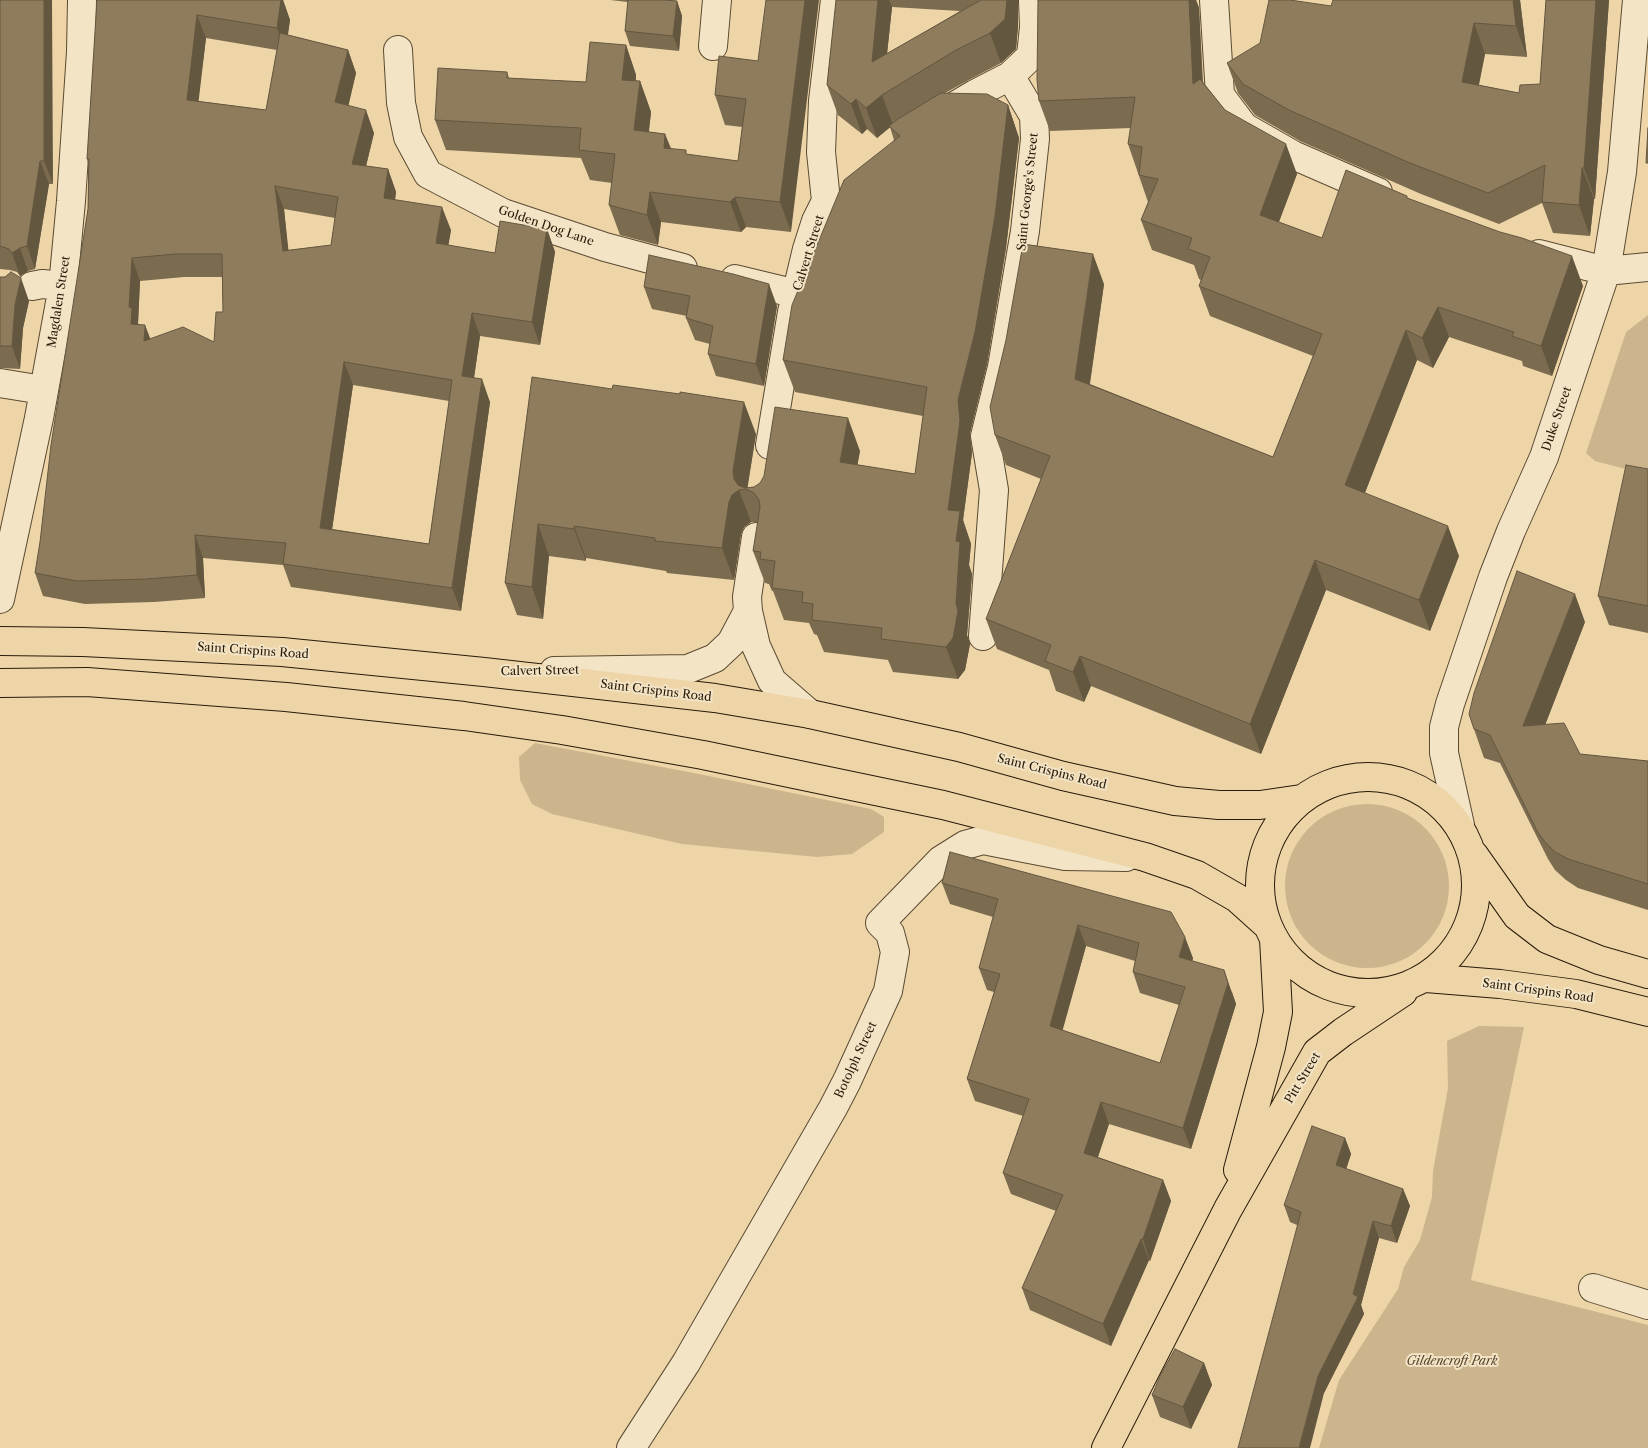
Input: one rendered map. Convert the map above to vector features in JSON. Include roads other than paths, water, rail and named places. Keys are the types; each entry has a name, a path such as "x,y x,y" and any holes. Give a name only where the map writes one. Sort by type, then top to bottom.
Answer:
{"main road":[{"name":"Saint Crispins Road","path":"0,641 83,642 282,652 715,698 810,714 959,747 1063,776 1175,801 1219,805 1260,804 1301,799"},
{"name":"Saint Crispins Road","path":"0,683 87,682 286,697 464,716 562,730 703,755 943,805 1145,856 1197,876 1237,898 1271,932 1295,965 1322,983 1353,993 1386,993 1421,980 1460,946 1477,902 1474,856"},
{"name":"Saint Crispins Road","path":"1271,932 1260,891 1263,856 1278,825 1301,799 1333,782 1368,776 1404,782 1435,799 1460,825 1474,856 1517,916 1547,939 1598,960 1648,974"},
{"name":"Pitt Street","path":"1228,1209 1271,1047 1278,1012 1271,932"},
{"name":"Saint Crispins Road","path":"1421,980 1500,984 1568,993 1648,1012"},
{"name":"Pitt Street","path":"1106,1448 1228,1209 1317,1052 1342,1032 1421,980"}],"street":[{"name":"Magdalen Street","path":"0,599 63,286 73,181 81,52 82,0"},
{"path":"713,46 717,0"},
{"name":"Calvert Street","path":"766,468 796,294 816,221 826,201 821,152 823,102 835,0"},
{"path":"926,123 1010,76 1031,56 1034,27 1033,0"},
{"path":"1214,0 1220,95 1244,127 1293,155 1397,200"},
{"name":"Duke Street","path":"1460,825 1444,753 1444,727 1493,577 1544,457 1606,271 1622,172 1637,0"},
{"name":"Golden Dog Lane","path":"398,50 401,103 408,137 428,174 503,213 605,247 671,265 796,294"},
{"name":"Saint George's Street","path":"983,636 994,490 985,436 1002,368 1025,232 1035,139 1034,116 1010,76"},
{"path":"826,201 848,182"},
{"path":"1517,248 1606,271 1648,268"},
{"path":"32,286 42,284 63,286"},
{"path":"0,383 43,390"},
{"name":"Calvert Street","path":"756,537 747,597 748,611 756,646 772,681 810,714"},
{"name":"Calvert Street","path":"484,672 688,670 715,658 731,643 748,611"},
{"name":"Botolph Street","path":"631,1448 686,1363 847,1081 888,991 895,952 890,933 880,923 941,860 965,845 983,840 1065,856 1145,856"},
{"path":"1593,1288 1648,1305"}],"park label":[{"name":"Gildencroft Park","path":"1452,1362"}]}
